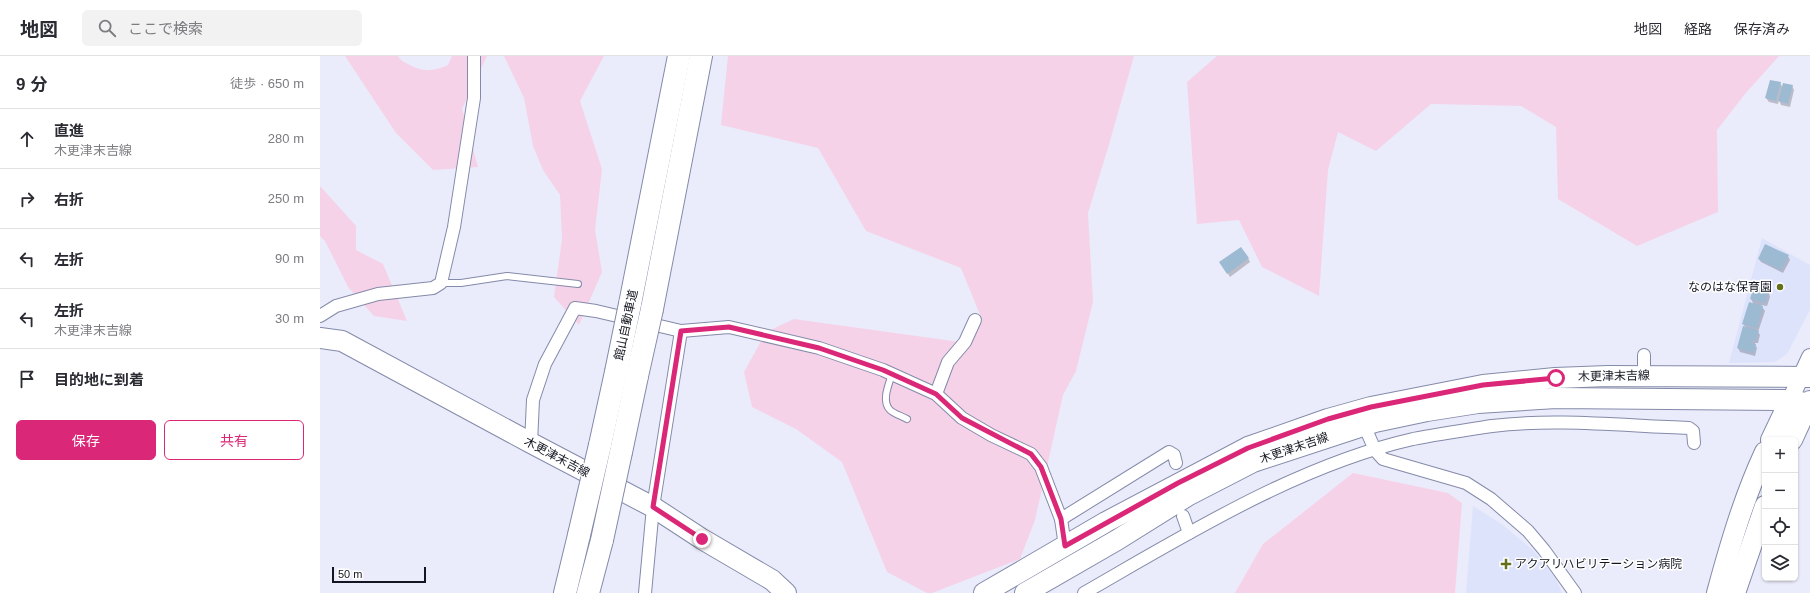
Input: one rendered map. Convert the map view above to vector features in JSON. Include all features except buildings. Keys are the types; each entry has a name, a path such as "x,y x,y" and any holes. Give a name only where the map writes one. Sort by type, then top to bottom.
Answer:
{"highway":[{"name":"館山自動車道","path":"588,593 602,540 621,452 630,304 679,56"},
{"name":"館山自動車道","path":"565,593 600,446 626,374 652,309 701,56"}],"main road":[{"name":"木更津末吉線","path":"320,338 342,342 653,507 702,539 772,580 786,593"},
{"name":"木更津末吉線","path":"984,593 1112,519 1248,448 1328,419 1371,407 1483,385 1556,378 1644,376 1805,377"},
{"name":"木更津末吉線","path":"1025,593 1117,540 1189,495 1254,462 1364,425 1427,411 1478,403 1556,398 1790,400"},
{"path":"1772,437 1790,400"},
{"path":"1793,437 1810,400"},
{"path":"1717,593 1752,479 1762,458"},
{"path":"1735,593 1764,509"}],"street":[{"path":"320,316 336,306 371,296 434,288 441,283 454,227 474,98 474,56"},
{"path":"530,443 533,400 545,364 575,308 596,311 681,331 729,327 819,348 892,374 936,394 962,418 1031,454 1041,467 1061,519 1065,546"},
{"path":"936,394 948,362 965,342 975,320"},
{"path":"645,593 653,507 681,331"},
{"path":"1644,355 1644,376"},
{"path":"1790,400 1805,377 1810,357"},
{"path":"1790,400 1810,400"},
{"path":"1084,593 1189,533 1272,490 1338,462 1412,440 1493,426 1544,423 1689,428 1693,430 1694,443"},
{"path":"1364,425 1375,450 1383,459 1466,484 1491,499 1528,531 1544,550 1575,593"},
{"path":"1061,519 1169,452 1174,455 1176,463"},
{"path":"1183,516 1189,533"}],"lane":[{"path":"441,283 507,276 578,284"},
{"path":"892,374 886,398 887,406 891,411 907,418"}],"shaded area":[{"path":"345,56 398,56 402,61 413,67 423,70 432,70 448,65 452,56 487,56 462,109 478,167 433,170 396,133"},
{"path":"504,56 604,56 580,101 602,169 595,230 602,272 579,325 554,297 562,239 560,195 543,170 533,146 524,98"},
{"path":"728,56 1134,56 1088,213 1093,302 1076,371 1063,395 1035,520 1020,559 932,593 927,593 887,572 842,462 796,429 752,407 744,372 766,332 794,319 960,342 982,320 961,268 866,231 818,148 721,125"},
{"path":"1217,56 1779,56 1745,94 1717,130 1718,212 1637,246 1558,199 1556,127 1521,106 1431,104 1376,151 1338,132 1328,170 1319,296 1262,267 1239,220 1197,224 1187,82"},
{"path":"320,186 356,226 356,250 383,264 407,321 374,316 348,287 325,241 320,236"},
{"name":"なのはな保育園","path":"1762,238 1810,265 1810,310 1787,354 1775,362 1729,363"},
{"path":"1353,473 1448,493 1462,503 1455,593 1235,593 1263,544"},
{"name":"アクアリハビリテーション病院","path":"1473,506 1503,525 1533,550 1556,579 1562,593 1466,593"}],"place":[{"name":"なのはな保育園","path":"1780,287"},
{"name":"アクアリハビリテーション病院","path":"1506,564"}],"route":[{"path":"702,539 653,507 681,331 729,327 819,348 883,370 936,394 962,418 991,435 1031,454 1041,467 1061,519 1065,546 1178,483 1248,448 1328,419 1371,407 1483,385 1556,378"}]}
